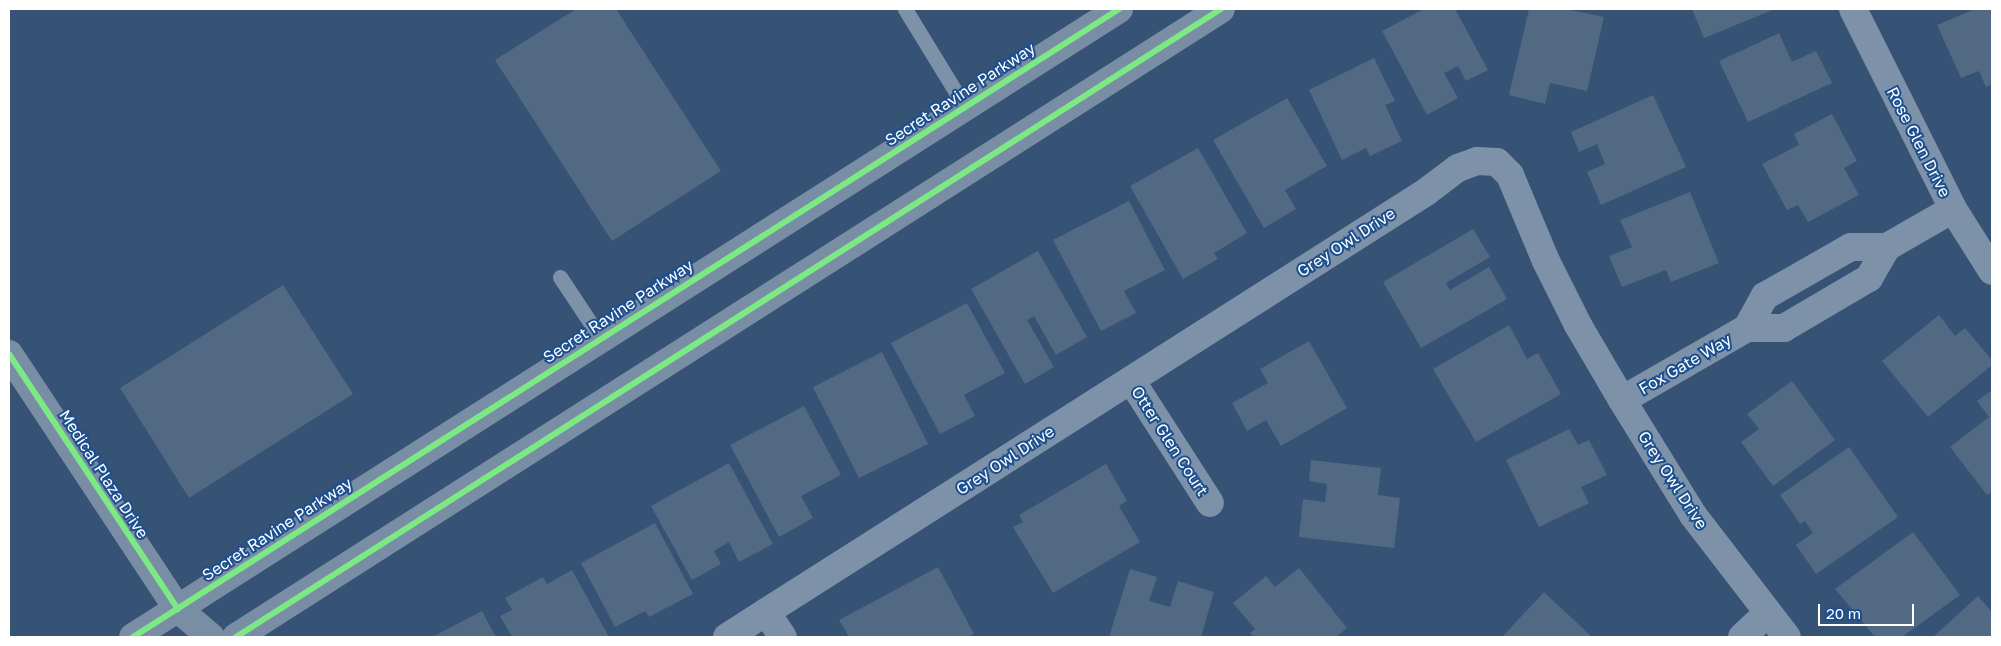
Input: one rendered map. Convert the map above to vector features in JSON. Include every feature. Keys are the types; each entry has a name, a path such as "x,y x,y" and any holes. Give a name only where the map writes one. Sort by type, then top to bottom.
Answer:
{"main road":[{"name":"Secret Ravine Parkway","path":"133,637 1118,9"},
{"path":"236,637 1221,9"},
{"name":"Medical Plaza Drive","path":"9,354 178,609"},
{"path":"178,609 182,637"},
{"path":"178,609 210,637"}],"street":[{"name":"Rose Glen Drive","path":"1853,9 1953,209 1992,271"},
{"name":"Grey Owl Drive","path":"727,637 1426,192 1458,168 1477,161 1497,162 1510,175 1546,261 1578,325 1622,400 1693,515 1767,614 1787,637"},
{"name":"Fox Gate Way","path":"1622,400 1747,328 1784,328 1870,278 1888,247 1953,209"},
{"name":"Fox Gate Way","path":"1747,328 1765,296 1852,247 1888,247"},
{"path":"1815,268 1833,299"},
{"name":"Otter Glen Court","path":"1131,380 1210,503"},
{"path":"766,612 783,637"},
{"path":"1742,637 1767,614"}],"lane":[{"path":"905,9 965,107"},
{"path":"560,277 601,339"}],"building":[{"path":"576,9 616,9 721,171 612,241 495,60"},
{"path":"1424,9 1455,9 1488,70 1466,81 1458,66 1444,73 1458,98 1427,115 1382,31"},
{"path":"1529,9 1566,9 1604,17 1587,91 1550,83 1545,104 1509,95"},
{"path":"1692,9 1775,9 1704,38"},
{"path":"1975,9 1992,9 1992,84 1986,87 1979,71 1961,78 1937,25"},
{"path":"1779,33 1792,62 1816,51 1832,83 1748,122 1719,61"},
{"path":"1374,58 1395,101 1385,105 1402,141 1370,156 1366,148 1342,160 1309,90"},
{"path":"1653,95 1686,167 1601,205 1587,172 1605,164 1597,144 1579,152 1571,132"},
{"path":"1287,98 1327,166 1285,190 1296,209 1264,228 1213,140"},
{"path":"1832,114 1857,161 1844,168 1859,195 1808,222 1798,205 1787,210 1762,164 1799,145 1794,134"},
{"path":"1198,148 1247,233 1214,253 1218,259 1183,279 1130,186"},
{"path":"1690,192 1719,263 1671,282 1666,270 1622,287 1609,256 1632,247 1620,220"},
{"path":"1129,201 1165,270 1124,291 1136,313 1101,331 1053,240"},
{"path":"1473,229 1490,257 1446,283 1450,290 1489,267 1507,299 1421,348 1383,282"},
{"path":"1038,251 1087,337 1056,355 1034,316 1027,320 1054,367 1025,384 971,289"},
{"path":"283,285 353,394 189,498 120,388"},
{"path":"967,303 1005,373 964,395 975,416 940,434 891,343"},
{"path":"1939,315 1955,336 1965,328 1992,360 1992,365 1928,417 1882,361"},
{"path":"1509,325 1527,359 1538,353 1561,394 1476,442 1433,369"},
{"path":"1309,341 1347,408 1281,446 1266,420 1247,431 1232,403 1268,383 1260,369"},
{"path":"882,352 928,444 859,478 813,387"},
{"path":"1792,381 1835,440 1773,486 1741,442 1759,429 1747,414"},
{"path":"1992,390 1992,492 1987,495 1950,447 1989,417 1977,401"},
{"path":"804,406 841,475 801,496 813,518 779,537 730,445"},
{"path":"1569,429 1578,445 1589,440 1607,475 1581,487 1589,503 1539,527 1506,460"},
{"path":"1849,447 1898,517 1816,574 1796,545 1813,533 1805,521 1800,524 1780,495"},
{"path":"1311,460 1381,468 1378,495 1400,498 1394,548 1299,537 1303,499 1325,502 1327,484 1309,481"},
{"path":"729,463 773,544 739,562 729,542 714,551 721,564 692,580 651,506"},
{"path":"1106,464 1127,501 1119,506 1140,542 1053,593 1013,527 1023,522 1019,515"},
{"path":"655,523 693,594 649,617 645,611 615,627 581,563"},
{"path":"1913,532 1960,595 1902,637 1875,637 1835,589"},
{"path":"938,567 974,634 968,637 849,637 839,620"},
{"path":"1299,568 1347,628 1336,637 1253,637 1250,633 1255,629 1233,603 1266,576 1275,587"},
{"path":"1130,569 1157,577 1149,601 1170,607 1178,581 1214,592 1201,637 1109,637"},
{"path":"572,570 609,637 512,637 500,616 512,610 505,598 543,577 547,584"},
{"path":"1544,592 1592,637 1502,637"},
{"path":"1978,596 1992,612 1992,637 1933,637"},
{"path":"482,611 496,637 432,637"}],"cycle path":[{"path":"133,637 1119,9"},
{"path":"236,637 1221,9"},
{"path":"9,354 178,609"}]}
